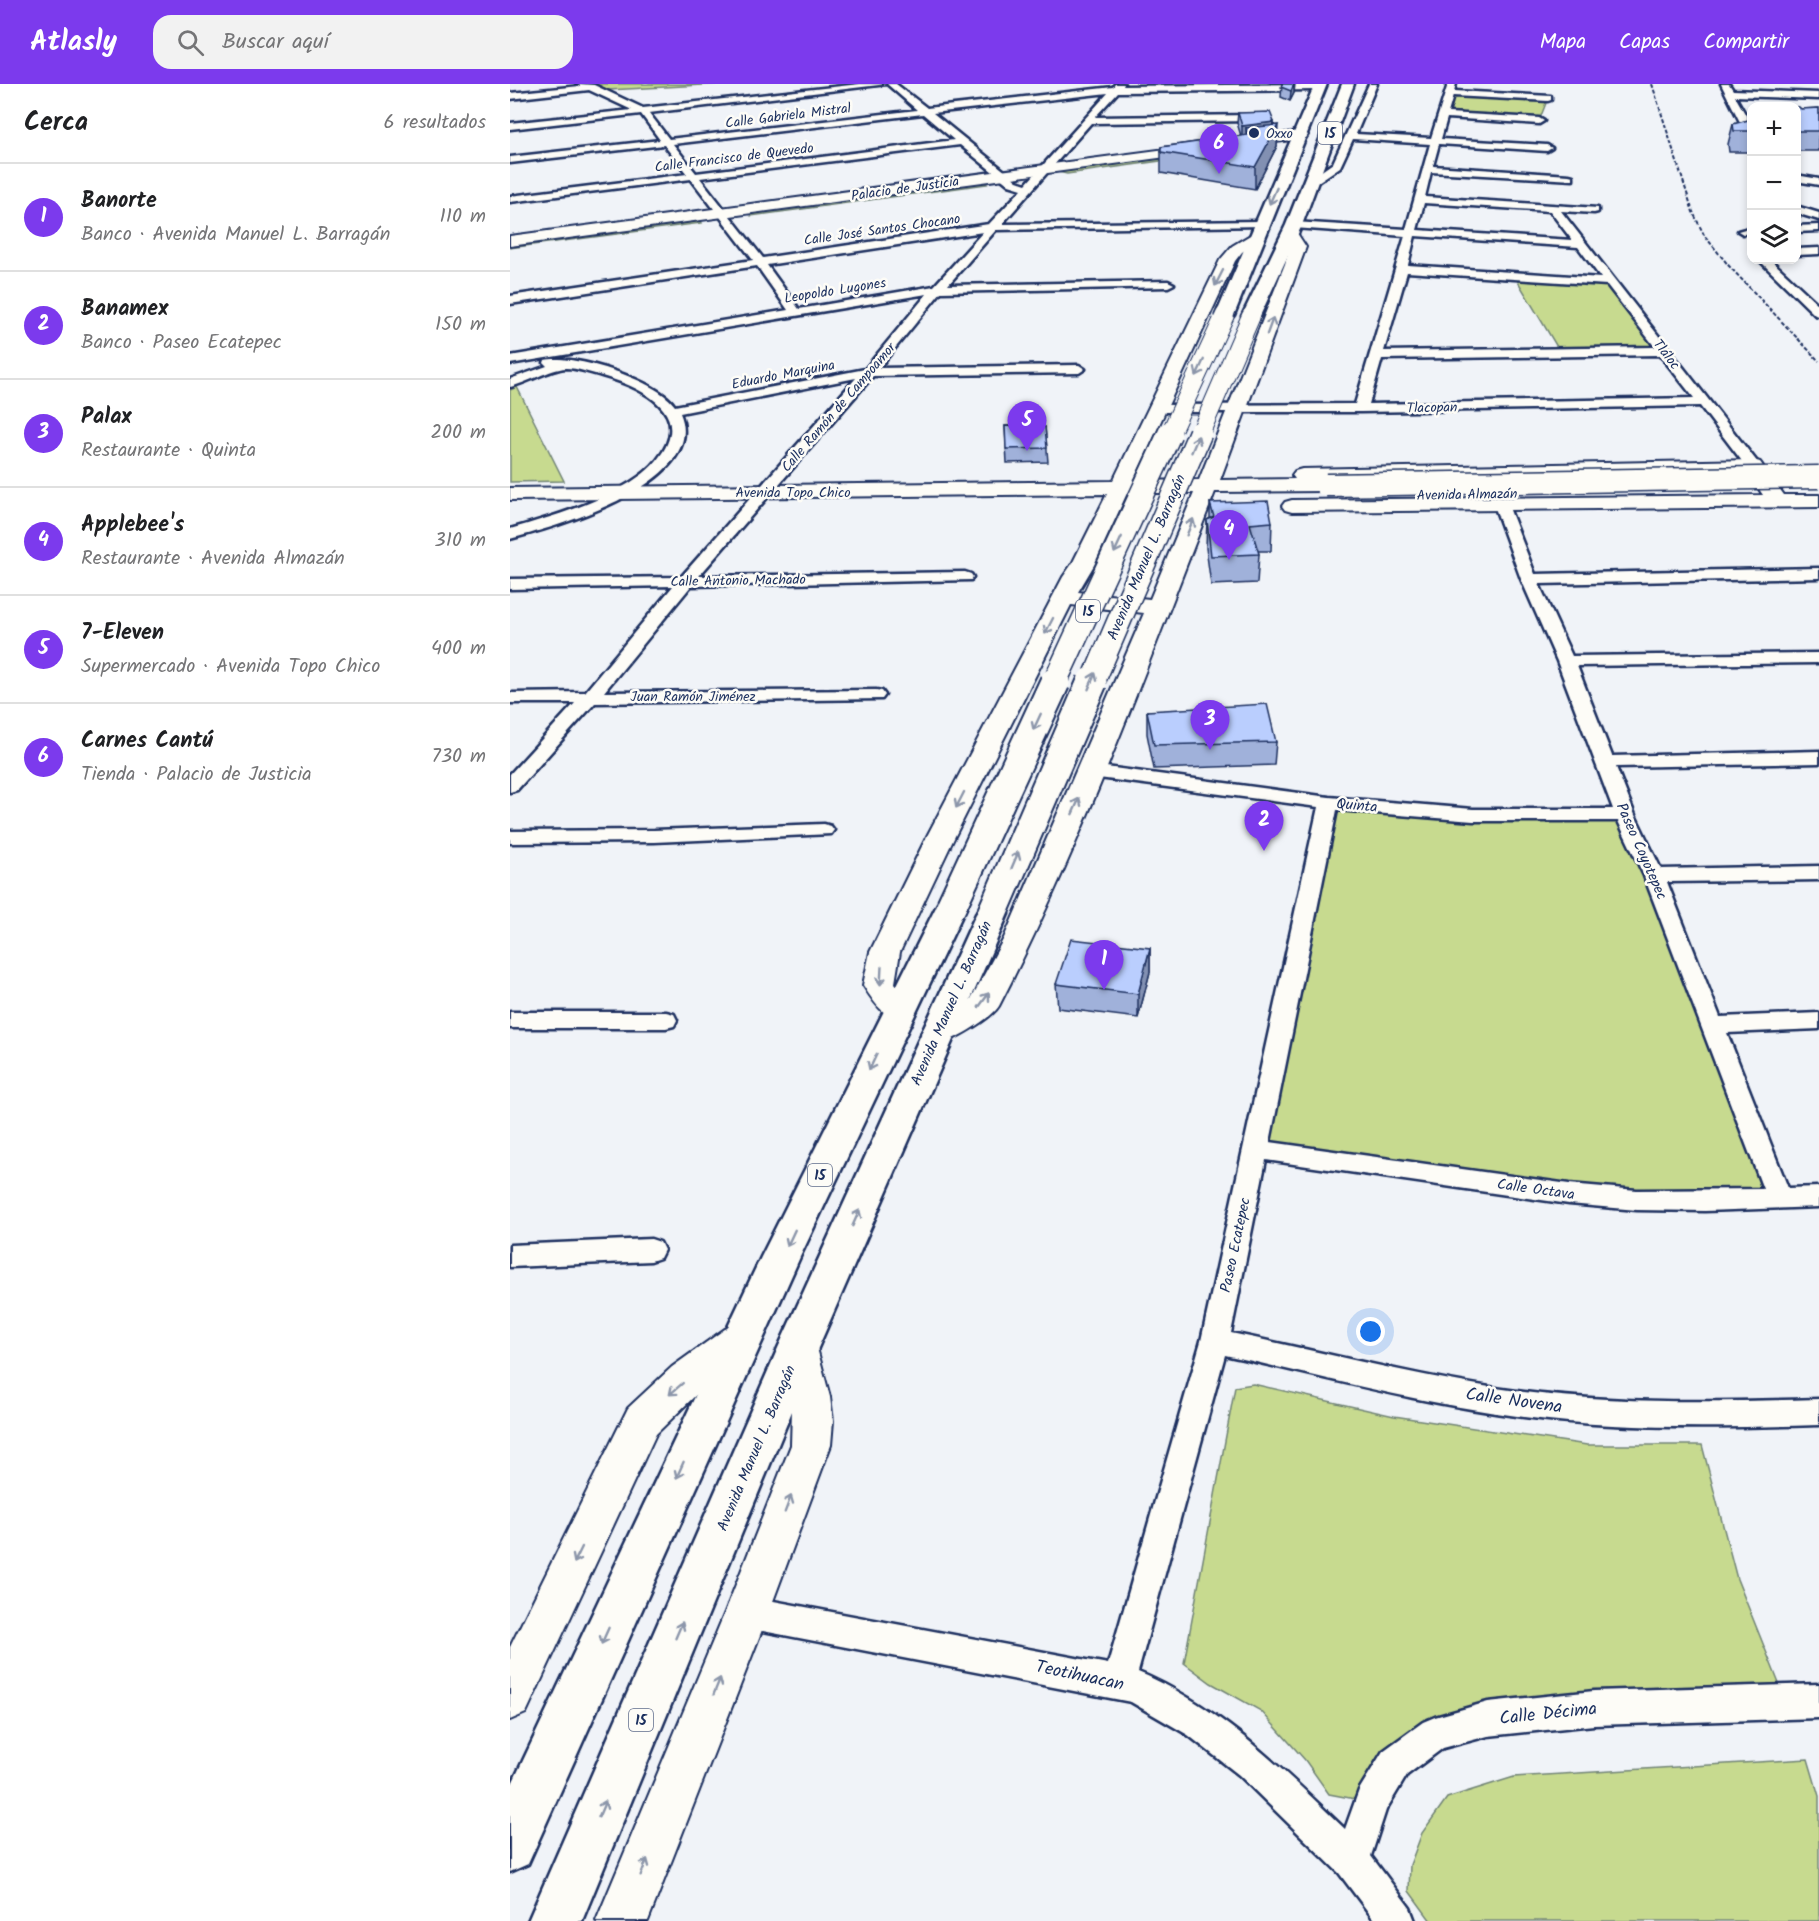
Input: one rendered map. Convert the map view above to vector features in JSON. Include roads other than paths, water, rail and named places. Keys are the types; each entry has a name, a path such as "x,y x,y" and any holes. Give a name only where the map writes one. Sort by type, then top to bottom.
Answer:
{"highway":[{"name":"Avenida Manuel L. Barragán","path":"555,1921 798,1348 992,914 1251,316 1292,229 1348,84"},
{"name":"Avenida Manuel L. Barragán","path":"510,1846 739,1341 899,1009 951,907 1225,315 1321,86"}],"street":[{"path":"510,126 883,84"},
{"path":"891,84 962,142 1024,179"},
{"path":"1311,182 1337,165 1373,84"},
{"path":"510,96 587,86 644,112 760,262 795,312"},
{"name":"Calle Gabriela Mistral","path":"510,160 926,112 1118,87 1321,86"},
{"name":"Calle Ramón de Campoamor","path":"510,786 591,696 687,580 869,372 938,289 994,228 1024,179 1087,120 1118,87"},
{"path":"1361,408 1451,88 1548,98"},
{"path":"1727,89 1819,96"},
{"path":"1727,89 1747,126"},
{"path":"1443,115 1539,122"},
{"path":"1087,120 1255,118"},
{"name":"Palacio de Justicia","path":"510,241 1024,179 1268,145 1301,135"},
{"path":"1350,136 1547,148"},
{"name":"Calle Francisco de Quevedo","path":"510,199 962,142"},
{"name":"Palacio de Justicia","path":"1268,145 1291,157"},
{"path":"1427,170 1569,178"},
{"path":"1801,179 1819,182"},
{"path":"1421,200 1594,210"},
{"name":"Tláloc","path":"1553,208 1778,501"},
{"path":"1801,210 1819,217"},
{"name":"Palacio de Justicia","path":"510,250 724,216"},
{"name":"Calle José Santos Chocano","path":"510,300 994,228 1259,230"},
{"path":"1801,229 1819,228"},
{"path":"937,1033 983,1006 1019,938 1091,771 1239,409 1293,264 1298,247 1292,229 1410,232 1581,244"},
{"path":"899,1009 879,985 880,969 885,952 941,836 1064,597 1083,565 1228,260 1259,230"},
{"path":"1801,252 1819,251"},
{"path":"1769,264 1819,312"},
{"path":"1402,268 1610,282"},
{"name":"Leopoldo Lugones","path":"510,360 938,289 1168,284"},
{"path":"1794,288 1811,287"},
{"path":"510,383 631,339"},
{"path":"1377,355 1665,351"},
{"path":"510,360 565,364 605,372 640,384 660,396 673,410 678,421 671,450 660,466 619,493 551,522 510,534"},
{"name":"Eduardo Marquina","path":"673,410 869,372 1079,369"},
{"name":"Tlacopan","path":"1159,409 1704,402"},
{"path":"1241,492 1272,477 1287,475 1752,466"},
{"path":"1643,468 1665,502"},
{"name":"Avenida Almazán","path":"1117,494 1819,477"},
{"name":"Avenida Almazán","path":"1328,490 1819,488"},
{"name":"Avenida Topo Chico","path":"510,494 1076,489 1117,494"},
{"path":"1241,492 1279,507 1819,501"},
{"name":"Paseo Coyotepec","path":"1501,505 1529,579 1566,661 1625,815 1654,876 1780,1199"},
{"path":"1529,579 1819,573"},
{"name":"Calle Antonio Machado","path":"510,584 966,577"},
{"path":"1064,597 1158,607"},
{"path":"1566,661 1819,658"},
{"name":"Juan Ramón Jiménez","path":"510,698 876,695"},
{"path":"1604,762 1819,757"},
{"name":"Quinta","path":"1091,771 1329,803 1473,816 1625,815"},
{"name":"Paseo Ecatepec","path":"1119,1682 1215,1341 1329,803"},
{"path":"510,837 654,836 824,830"},
{"path":"1654,876 1819,873"},
{"path":"510,1020 666,1020"},
{"path":"1712,1025 1819,1021"},
{"name":"Calle Octava","path":"1255,1149 1569,1194 1648,1200 1819,1197"},
{"path":"511,1258 651,1250"},
{"path":"510,1697 642,1421 687,1379 739,1341"},
{"name":"Calle Novena","path":"1215,1341 1484,1398 1612,1412 1719,1416 1819,1412"},
{"path":"622,1921 747,1612 811,1445 814,1426 812,1405 798,1348"},
{"name":"Teotihuacan","path":"747,1612 1119,1682 1138,1688 1200,1723 1251,1763 1352,1860 1397,1921"},
{"name":"Calle Décima","path":"1352,1860 1371,1802 1395,1763 1435,1734 1488,1719 1594,1708 1819,1701"}],"railway":[{"path":"1652,84 1693,212 1704,235 1729,266 1819,361"}],"place":[{"name":"Oxxo","path":"1254,133"},
{"name":"Carnes Cantú","path":"1219,174"},
{"name":"7-Eleven","path":"1027,451"},
{"name":"Applebee's","path":"1229,560"},
{"name":"Palax","path":"1210,750"},
{"name":"Banamex","path":"1264,851"},
{"name":"Banorte","path":"1104,990"}]}
